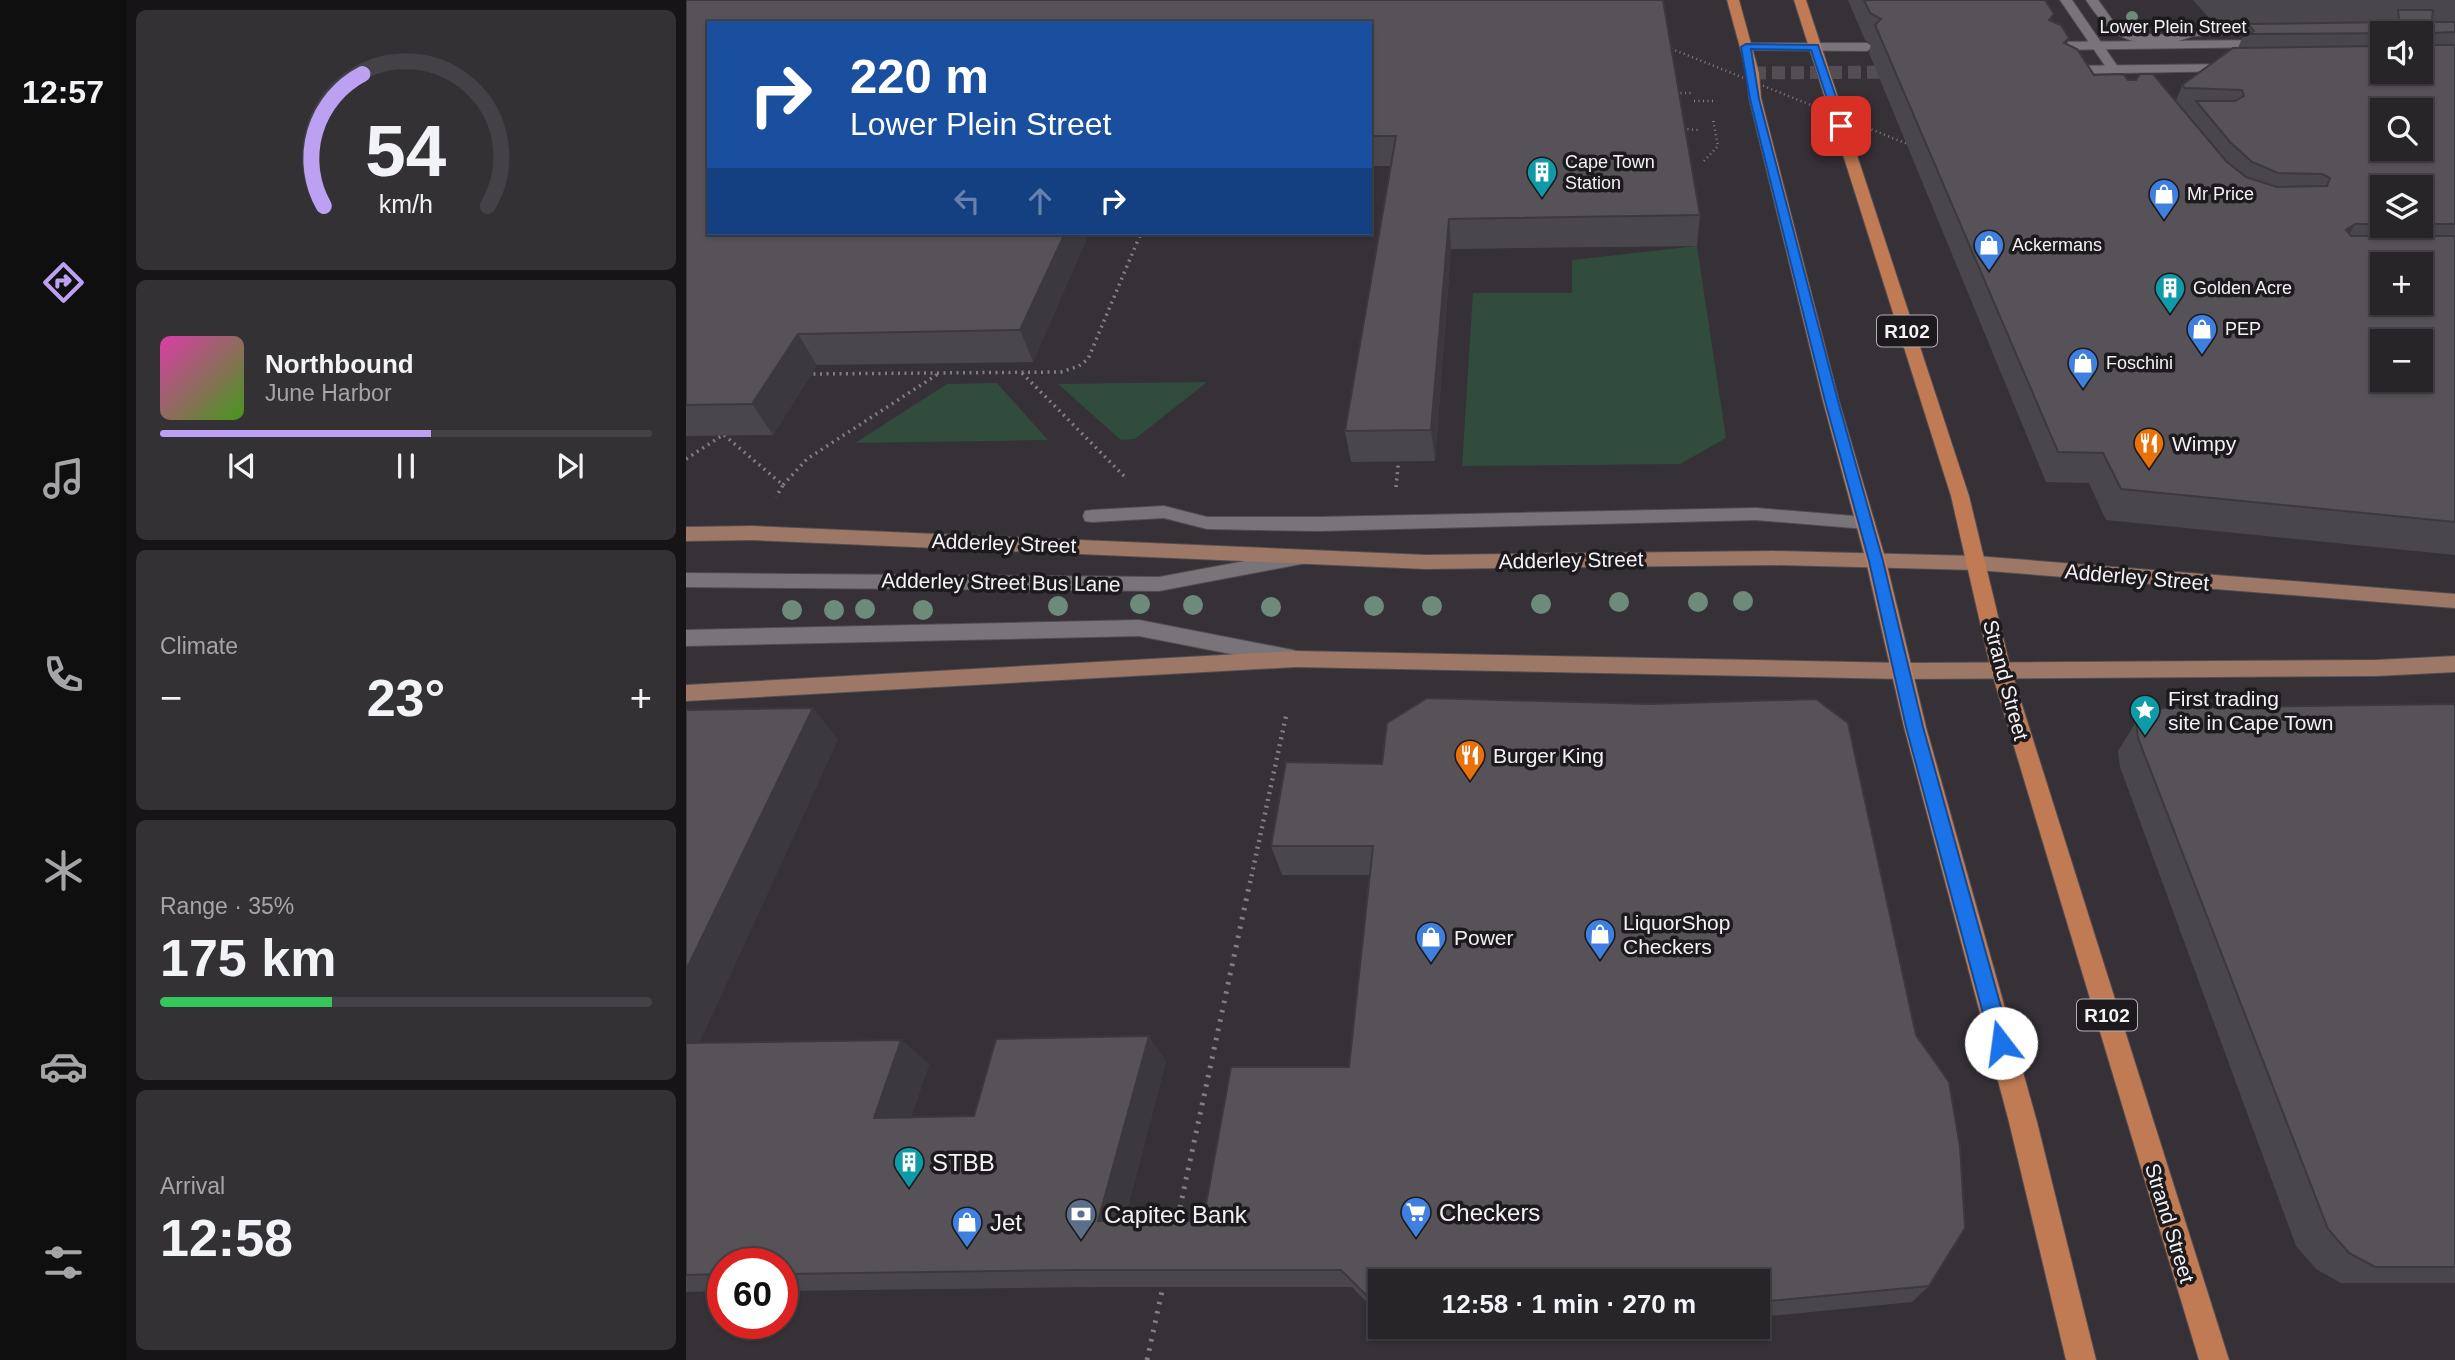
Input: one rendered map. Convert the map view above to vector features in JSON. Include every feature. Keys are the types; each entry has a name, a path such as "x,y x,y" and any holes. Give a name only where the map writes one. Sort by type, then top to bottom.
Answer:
{"main road":[{"path":"1733,0 1746,47 1755,99 1831,401 1876,561 1915,727 2023,1122 2081,1360"},
{"name":"Strand Street","path":"1800,0 1960,496 2001,670 2214,1360"},
{"name":"Adderley Street","path":"686,534 752,533 1426,562 1773,558 1976,563 2455,601"},
{"path":"686,693 1296,659 1903,671 2376,668 2455,664"}],"street":[{"path":"2066,0 2114,70 2132,81"},
{"path":"2096,5 2125,19"},
{"path":"2096,5 2111,26 2125,34 2178,37 2191,33 2288,32"},
{"path":"2138,23 2178,37"},
{"name":"Lower Plein Street","path":"2049,46 2277,44"},
{"path":"1746,47 1867,47"},
{"name":"Lower Plein Street","path":"2064,70 2244,68"},
{"path":"2114,70 2114,87"},
{"path":"1092,516 1164,512 1207,523 1318,524 1756,514 1866,523"},
{"name":"Adderley Street Bus Lane","path":"686,580 1159,584 1314,556"},
{"path":"686,638 1139,628 1296,659"}],"path":[{"path":"1662,44 1910,145"},
{"path":"1668,93 1693,93"},
{"path":"1694,101 1714,101"},
{"path":"1704,161 1718,146 1713,119"},
{"path":"1674,129 1699,130"},
{"path":"799,374 1061,372 1079,366 1088,359 1140,235"},
{"path":"771,503 783,485 807,459 940,373"},
{"path":"1022,373 1134,486"},
{"path":"686,459 724,435 731,425"},
{"path":"724,435 783,485"},
{"path":"1395,491 1400,451"},
{"path":"1176,1228 1286,716"},
{"path":"1147,1360 1166,1274"}],"green space":[{"path":"1697,246 1726,438 1680,464 1462,466 1473,293 1572,293 1572,260"},
{"path":"1207,382 1135,439 1121,440 1058,384"},
{"path":"997,383 1048,440 855,443 947,384"}],"building":[{"name":"Cape Town Station","path":"686,0 1663,0 1700,215 1449,219 1431,430 1345,431 1396,136 1372,136 1372,21 707,21 707,235 1064,235 1020,330 798,334 752,404 686,405"},
{"name":"Golden Acre","path":"1864,0 2045,0 2054,14 2049,20 2061,25 2069,38 2064,43 2077,49 2094,75 2123,74 2128,80 2136,80 2140,74 2153,74 2226,161 2246,177 2277,187 2327,186 2330,178 2322,174 2278,173 2252,162 2230,142 2196,101 2235,101 2244,96 2242,90 2185,88 2182,85 2233,48 2370,46 2370,84 2433,84 2433,44 2455,45 2455,224 2433,224 2433,175 2370,175 2370,224 2355,224 2346,230 2351,236 2370,238 2455,236 2455,522 2121,489 2103,453 2058,452 1875,25 1881,19 1870,13"},
{"name":"Golden Acre","path":"2398,10 2433,10 2432,20 2455,22 2455,32 2433,33 2433,21 2398,21"},
{"name":"Golden Acre","path":"2370,22 2370,33 2249,34 2254,31 2248,24"},
{"path":"1427,698 1650,704 1816,699 1848,723 1916,1035 1949,1082 1960,1147 1965,1228 1929,1286 1770,1301 1770,1269 1368,1269 1368,1297 1341,1270 798,1274 798,1248 707,1248 707,1274 686,1275 686,1043 901,1040 874,1118 974,1116 996,1039 1149,1036 1098,1221 1203,1221 1231,1067 1349,1067 1373,846 1271,846 1286,762 1382,764 1387,723"},
{"path":"2455,704 2455,1267 2375,1267 2349,1253 2328,1229 2138,738 2136,722 2151,711 2164,708"},
{"path":"813,708 686,970 686,710"}],"tunnel":[{"path":"1753,73 1904,72"}],"place":[{"name":"Cape Town Station","path":"1542,199"},
{"name":"Mr Price","path":"2164,221"},
{"name":"Ackermans","path":"1989,272"},
{"name":"Golden Acre","path":"2170,315"},
{"name":"PEP","path":"2202,356"},
{"name":"Foschini","path":"2083,390"},
{"name":"Wimpy","path":"2149,470"},
{"name":"First trading site in Cape Town","path":"2145,737"},
{"name":"Burger King","path":"1470,782"},
{"name":"LiquorShop Checkers","path":"1600,961"},
{"name":"Power","path":"1431,964"},
{"name":"STBB","path":"909,1189"},
{"name":"Checkers","path":"1416,1239"},
{"name":"Capitec Bank","path":"1081,1241"},
{"name":"Jet","path":"967,1249"}],"route":[{"path":"1841,126 1815,47 1746,47 1755,99 1831,401 1876,561 1915,727 2001,1043"}]}
